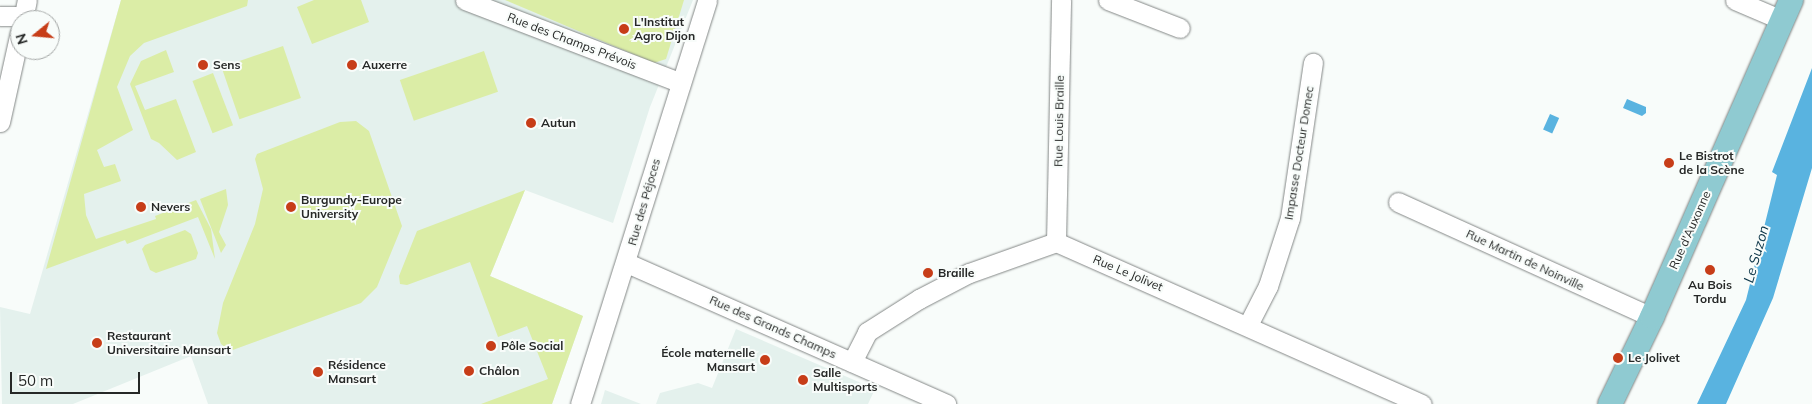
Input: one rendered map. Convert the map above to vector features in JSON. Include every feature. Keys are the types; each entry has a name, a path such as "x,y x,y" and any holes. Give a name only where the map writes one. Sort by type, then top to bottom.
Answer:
{"main road":[{"name":"Rue d'Auxonne","path":"1610,404 1652,317 1786,10"}],"street":[{"name":"Rue des Champs Prévois","path":"465,0 679,82"},
{"name":"Rue des Péjoces","path":"580,404 627,263 679,82 707,0"},
{"name":"Rue Louis Braille","path":"1056,242 1061,0"},
{"path":"1108,0 1180,28"},
{"path":"1735,0 1786,10"},
{"path":"0,122 14,60"},
{"name":"Impasse Docteur Domec","path":"1248,325 1268,286 1290,218 1313,63"},
{"name":"Rue Martin de Noinville","path":"1398,202 1652,317"},
{"name":"Rue Le Jolivet","path":"1056,242 1248,325 1422,404"},
{"path":"852,362 867,332 919,299 969,273 1056,242"},
{"name":"Rue des Grands Champs","path":"627,263 946,404"}],"shaded area":[{"name":"Burgundy-Europe University","path":"121,0 693,0 650,107 613,223 525,190 490,276 583,316 552,404 208,404 191,356 73,404 2,404 0,307 30,314"},
{"name":"École maternelle Mansart","path":"736,329 875,389 868,404 656,404 660,393 698,383 712,388"},
{"path":"605,390 641,404 601,404"}],"green space":[{"path":"121,0 248,0 247,6 144,43 130,56 117,87 133,130 97,150 104,167 115,164 121,181 84,194 86,215 96,239 156,219 155,216 196,200 211,229 215,259 198,217 127,244 125,240 46,269"},
{"path":"314,0 361,0 369,22 312,44 297,7"},
{"name":"L'Institut Agro Dijon","path":"505,0 684,0 666,59 654,63"},
{"path":"283,46 301,98 239,119 222,67"},
{"path":"166,50 174,72 135,86 145,110 176,99 196,152 177,160 159,143 151,139 130,84 141,61"},
{"path":"484,51 498,92 414,121 400,80"},
{"path":"213,73 233,125 213,133 192,81"},
{"path":"356,121 369,131 402,226 377,287 361,303 230,351 221,344 217,333 223,303 255,224 263,189 255,159 257,154 340,122"},
{"path":"226,189 228,205 219,232 226,245 221,253 200,199"},
{"path":"525,190 490,276 583,316 552,404 481,404 548,379 527,326 498,337 470,262 407,285 400,284 399,276 417,231"},
{"path":"185,230 191,234 198,253 196,259 156,273 150,270 142,249 145,245"}],"water":[{"name":"Le Suzon","path":"1812,68 1812,168 1773,298 1726,404 1697,404 1746,300 1777,175 1772,172"},
{"path":"1627,99 1646,107 1646,113 1642,116 1623,108"},
{"path":"1550,114 1559,118 1552,134 1543,130"}],"place":[{"name":"L'Institut Agro Dijon","path":"624,29"},
{"name":"Sens","path":"203,65"},
{"name":"Auxerre","path":"352,65"},
{"name":"Autun","path":"531,123"},
{"name":"Le Bistrot de la Scène","path":"1669,163"},
{"name":"Nevers","path":"141,207"},
{"name":"Burgundy-Europe University","path":"291,207"},
{"name":"Au Bois Tordu","path":"1710,270"},
{"name":"Braille","path":"928,273"},
{"name":"Restaurant Universitaire Mansart","path":"97,343"},
{"name":"Pôle Social","path":"491,346"},
{"name":"Le Jolivet","path":"1618,358"},
{"name":"École maternelle Mansart","path":"765,360"},
{"name":"Châlon","path":"469,371"},
{"name":"Résidence Mansart","path":"318,372"},
{"name":"Salle Multisports","path":"803,380"}]}
